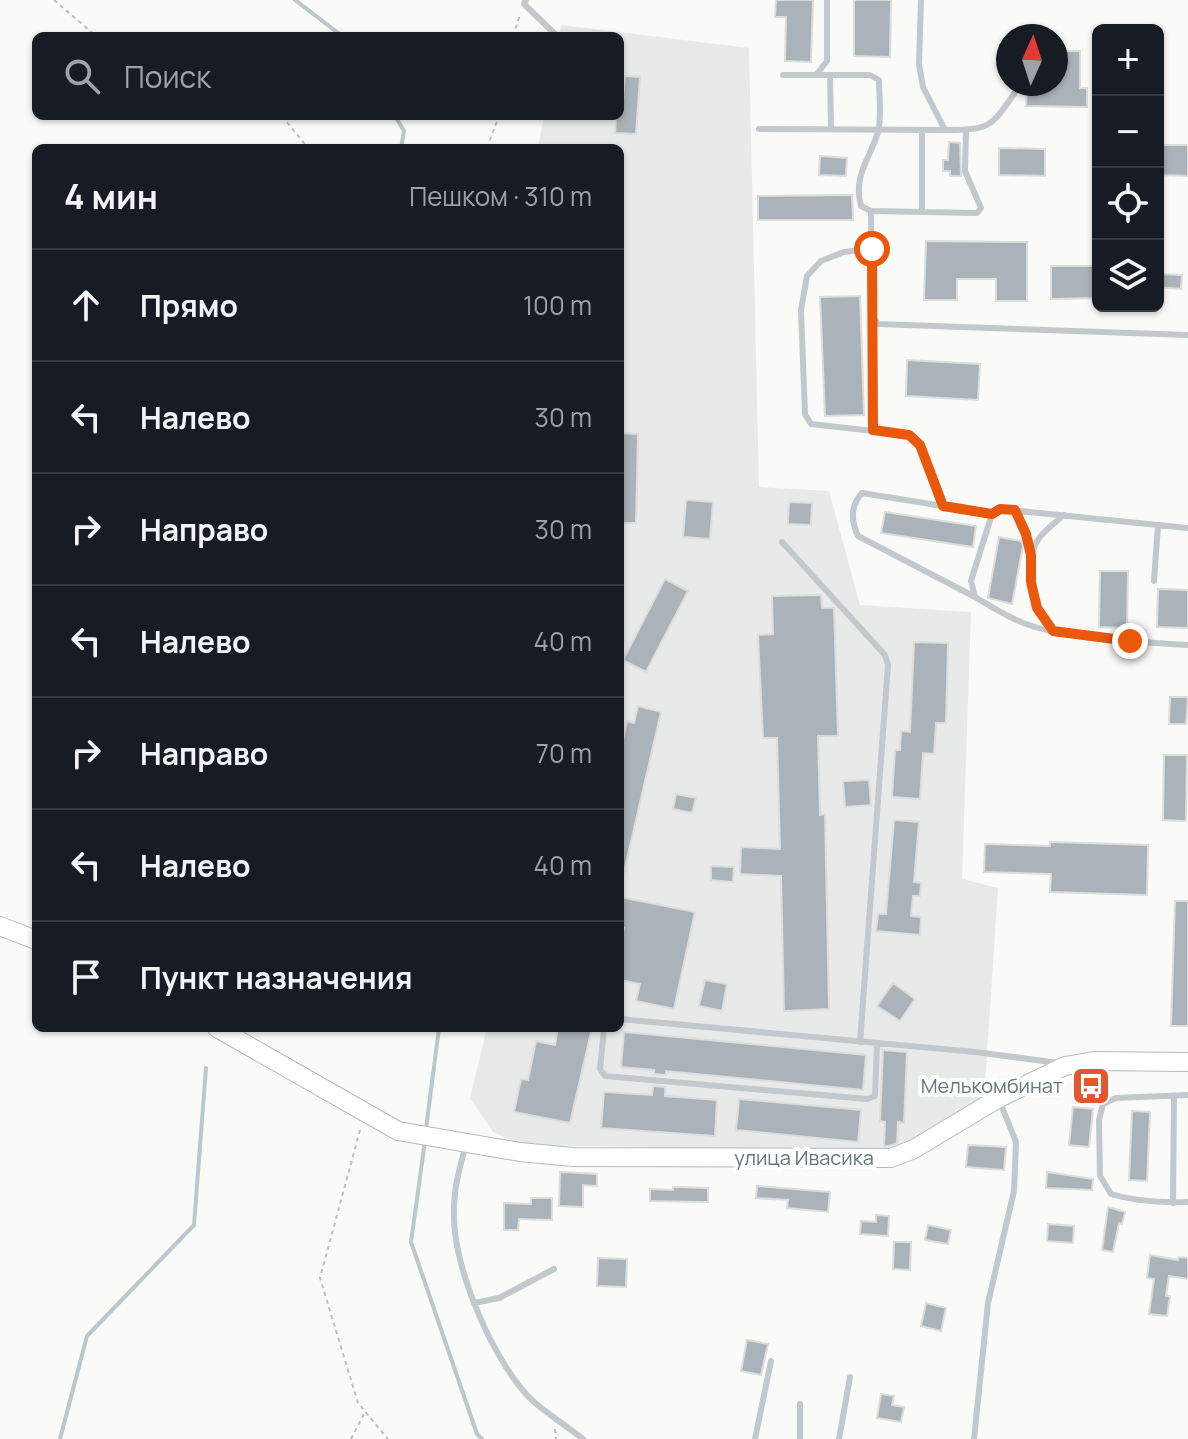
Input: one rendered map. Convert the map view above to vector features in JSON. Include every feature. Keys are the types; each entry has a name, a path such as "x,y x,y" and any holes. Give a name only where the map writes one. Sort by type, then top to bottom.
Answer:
{"main road":[{"path":"0,926 32,938"},
{"path":"224,1032 365,1111"},
{"name":"улица Ивасика","path":"365,1111 398,1131 573,1157 891,1158 914,1149 999,1098 1070,1065 1094,1061 1188,1062"}],"lane":[{"path":"816,75 827,61 827,0"},
{"path":"921,0 919,64 923,87 945,130"},
{"path":"525,2 553,32"},
{"path":"783,75 870,75 879,80 879,129 863,165 857,190 861,206 871,211 977,213 981,208 965,171 966,130"},
{"path":"830,75 831,129"},
{"path":"759,129 966,130 987,127 996,120 1013,96"},
{"path":"922,130 922,212"},
{"path":"871,211 873,430"},
{"path":"872,249 844,252 821,261 807,276 801,310 805,414 811,424 828,428 909,435 920,445 943,506"},
{"path":"872,316 878,324 1188,335"},
{"path":"992,514 862,493 855,501 852,524 858,536 1031,626 1130,641 1188,645"},
{"path":"975,597 971,581 992,514 1000,509 1188,528"},
{"path":"1015,510 1031,555 1031,582 1037,608 1053,631"},
{"path":"1031,555 1040,536 1064,515"},
{"path":"1154,581 1158,525"},
{"path":"782,542 885,655 888,665 860,1042"},
{"path":"624,1019 975,1052 1070,1065"},
{"path":"604,1032 600,1069 605,1076 867,1099 875,1096 877,1044"},
{"path":"1188,1095 1116,1098 1103,1104 1099,1120 1100,1176 1111,1194 1131,1200 1188,1202"},
{"path":"1173,1203 1174,1097"},
{"path":"974,1439 988,1303 1014,1191 1016,1142 999,1098"},
{"path":"458,1142 453,1220 458,1251 474,1303 491,1341 534,1402 583,1439"},
{"path":"474,1303 499,1298 554,1269"},
{"path":"755,1439 771,1361"},
{"path":"839,1439 850,1377"},
{"path":"800,1404 800,1439"}],"path":[{"path":"54,0 91,32"},
{"path":"514,32 525,2"},
{"path":"285,120 305,144"},
{"path":"488,144 498,120"},
{"path":"365,1111 320,1278 358,1403 388,1439"},
{"path":"351,1439 365,1412"}],"shaded area":[{"path":"561,25 618,32 560,32"},
{"path":"624,33 749,48 759,487 829,491 860,605 971,612 962,879 998,888 984,1100 895,1151 522,1145 493,1132 470,1098 486,1032 624,1032 624,144 539,144 543,120 624,120"}],"building":[{"path":"776,0 813,0 811,62 785,61 786,17 775,17"},
{"path":"854,0 891,0 890,57 854,56"},
{"path":"1068,51 1080,51 1080,88 1087,88 1087,107 1026,106 1027,96 1068,96"},
{"path":"625,76 640,77 636,134 615,133 616,120 624,120"},
{"path":"949,142 960,143 961,176 950,176 950,171 943,171 943,160 948,160"},
{"path":"1164,145 1188,145 1188,176 1164,175"},
{"path":"999,148 1045,149 1045,176 999,175"},
{"path":"820,156 847,158 846,176 819,175"},
{"path":"852,195 853,220 758,220 758,196"},
{"path":"926,241 1027,242 1027,301 996,301 996,279 957,279 957,300 924,300"},
{"path":"1051,266 1092,266 1092,298 1051,299"},
{"path":"1164,274 1182,275 1181,289 1164,288"},
{"path":"860,296 864,415 825,416 820,297"},
{"path":"907,360 980,364 978,400 906,396"},
{"path":"624,433 638,434 636,523 624,523"},
{"path":"686,500 713,502 710,539 683,537"},
{"path":"789,502 812,503 811,525 788,524"},
{"path":"885,512 976,526 973,547 881,533"},
{"path":"999,537 1021,541 1023,546 1012,604 988,598"},
{"path":"1100,571 1128,571 1127,628 1099,627"},
{"path":"665,579 688,591 646,672 624,658"},
{"path":"1158,589 1188,590 1188,628 1157,627"},
{"path":"821,595 822,608 834,608 838,736 818,736 820,815 825,814 829,1009 784,1011 781,876 740,874 741,847 780,849 777,738 763,738 758,635 773,634 772,596"},
{"path":"914,642 948,643 946,723 936,723 934,754 923,753 920,799 892,797 895,750 900,750 901,731 910,732"},
{"path":"1170,697 1188,697 1186,724 1169,724"},
{"path":"638,706 661,712 624,872 624,736 627,721 634,723"},
{"path":"1164,755 1187,755 1186,821 1163,820"},
{"path":"869,780 871,805 845,807 843,781"},
{"path":"676,794 696,798 692,813 673,809"},
{"path":"894,820 919,822 914,882 921,883 920,896 913,896 911,916 921,917 920,935 876,931 878,914 886,914"},
{"path":"1050,842 1148,845 1147,895 1050,892 1051,874 984,872 985,844 1050,846"},
{"path":"711,866 734,867 733,882 711,880"},
{"path":"624,898 695,912 674,1009 636,1001 640,984 624,981"},
{"path":"1175,901 1188,901 1188,1026 1171,1026"},
{"path":"705,980 727,984 722,1011 699,1006"},
{"path":"893,983 915,999 900,1021 877,1006"},
{"path":"557,1032 591,1032 570,1123 514,1112 521,1079 528,1080 536,1041 555,1045"},
{"path":"624,1032 866,1055 863,1090 666,1071 666,1075 654,1074 654,1070 621,1067"},
{"path":"883,1050 907,1052 904,1123 898,1122 897,1143 889,1146 884,1146 885,1122 880,1121"},
{"path":"653,1086 665,1087 665,1096 717,1100 715,1136 601,1128 604,1092 652,1095"},
{"path":"739,1099 861,1110 858,1142 736,1130"},
{"path":"1073,1107 1093,1109 1089,1147 1069,1145"},
{"path":"1132,1111 1150,1112 1147,1181 1129,1180"},
{"path":"968,1145 1006,1147 1004,1170 966,1167"},
{"path":"560,1172 597,1174 597,1186 583,1185 583,1207 559,1206"},
{"path":"1047,1172 1093,1179 1092,1190 1046,1188"},
{"path":"757,1186 830,1192 828,1212 787,1208 788,1200 756,1198"},
{"path":"673,1187 708,1188 708,1202 650,1201 650,1189 673,1190"},
{"path":"531,1198 552,1198 552,1220 519,1219 518,1230 504,1230 504,1203 531,1204"},
{"path":"1108,1207 1125,1212 1122,1224 1119,1223 1113,1252 1102,1250"},
{"path":"876,1215 889,1216 888,1236 860,1234 861,1221 876,1222"},
{"path":"1048,1224 1074,1226 1073,1243 1047,1241"},
{"path":"928,1225 951,1230 948,1244 925,1240"},
{"path":"894,1242 911,1242 910,1270 893,1269"},
{"path":"1150,1255 1178,1260 1179,1257 1188,1258 1188,1279 1169,1276 1167,1316 1149,1314 1154,1279 1147,1278"},
{"path":"598,1258 627,1259 626,1287 597,1286"},
{"path":"926,1303 946,1308 941,1331 921,1326"},
{"path":"747,1340 768,1344 761,1375 741,1371"},
{"path":"881,1394 894,1396 892,1405 904,1407 901,1422 877,1418"}],"waterway":[{"path":"295,0 337,32"},
{"path":"397,120 404,131 402,144"},
{"path":"426,1129 438,1032"},
{"path":"60,1439 87,1336 194,1225 206,1068"},
{"path":"425,1141 411,1242 477,1434 482,1439"}],"place":[{"name":"Мелькомбинат","path":"1091,1086"}],"route":[{"path":"872,249 873,430 909,435 920,445 943,506 992,514 1000,509 1015,510 1031,555 1031,582 1037,608 1053,631 1130,641"}]}
